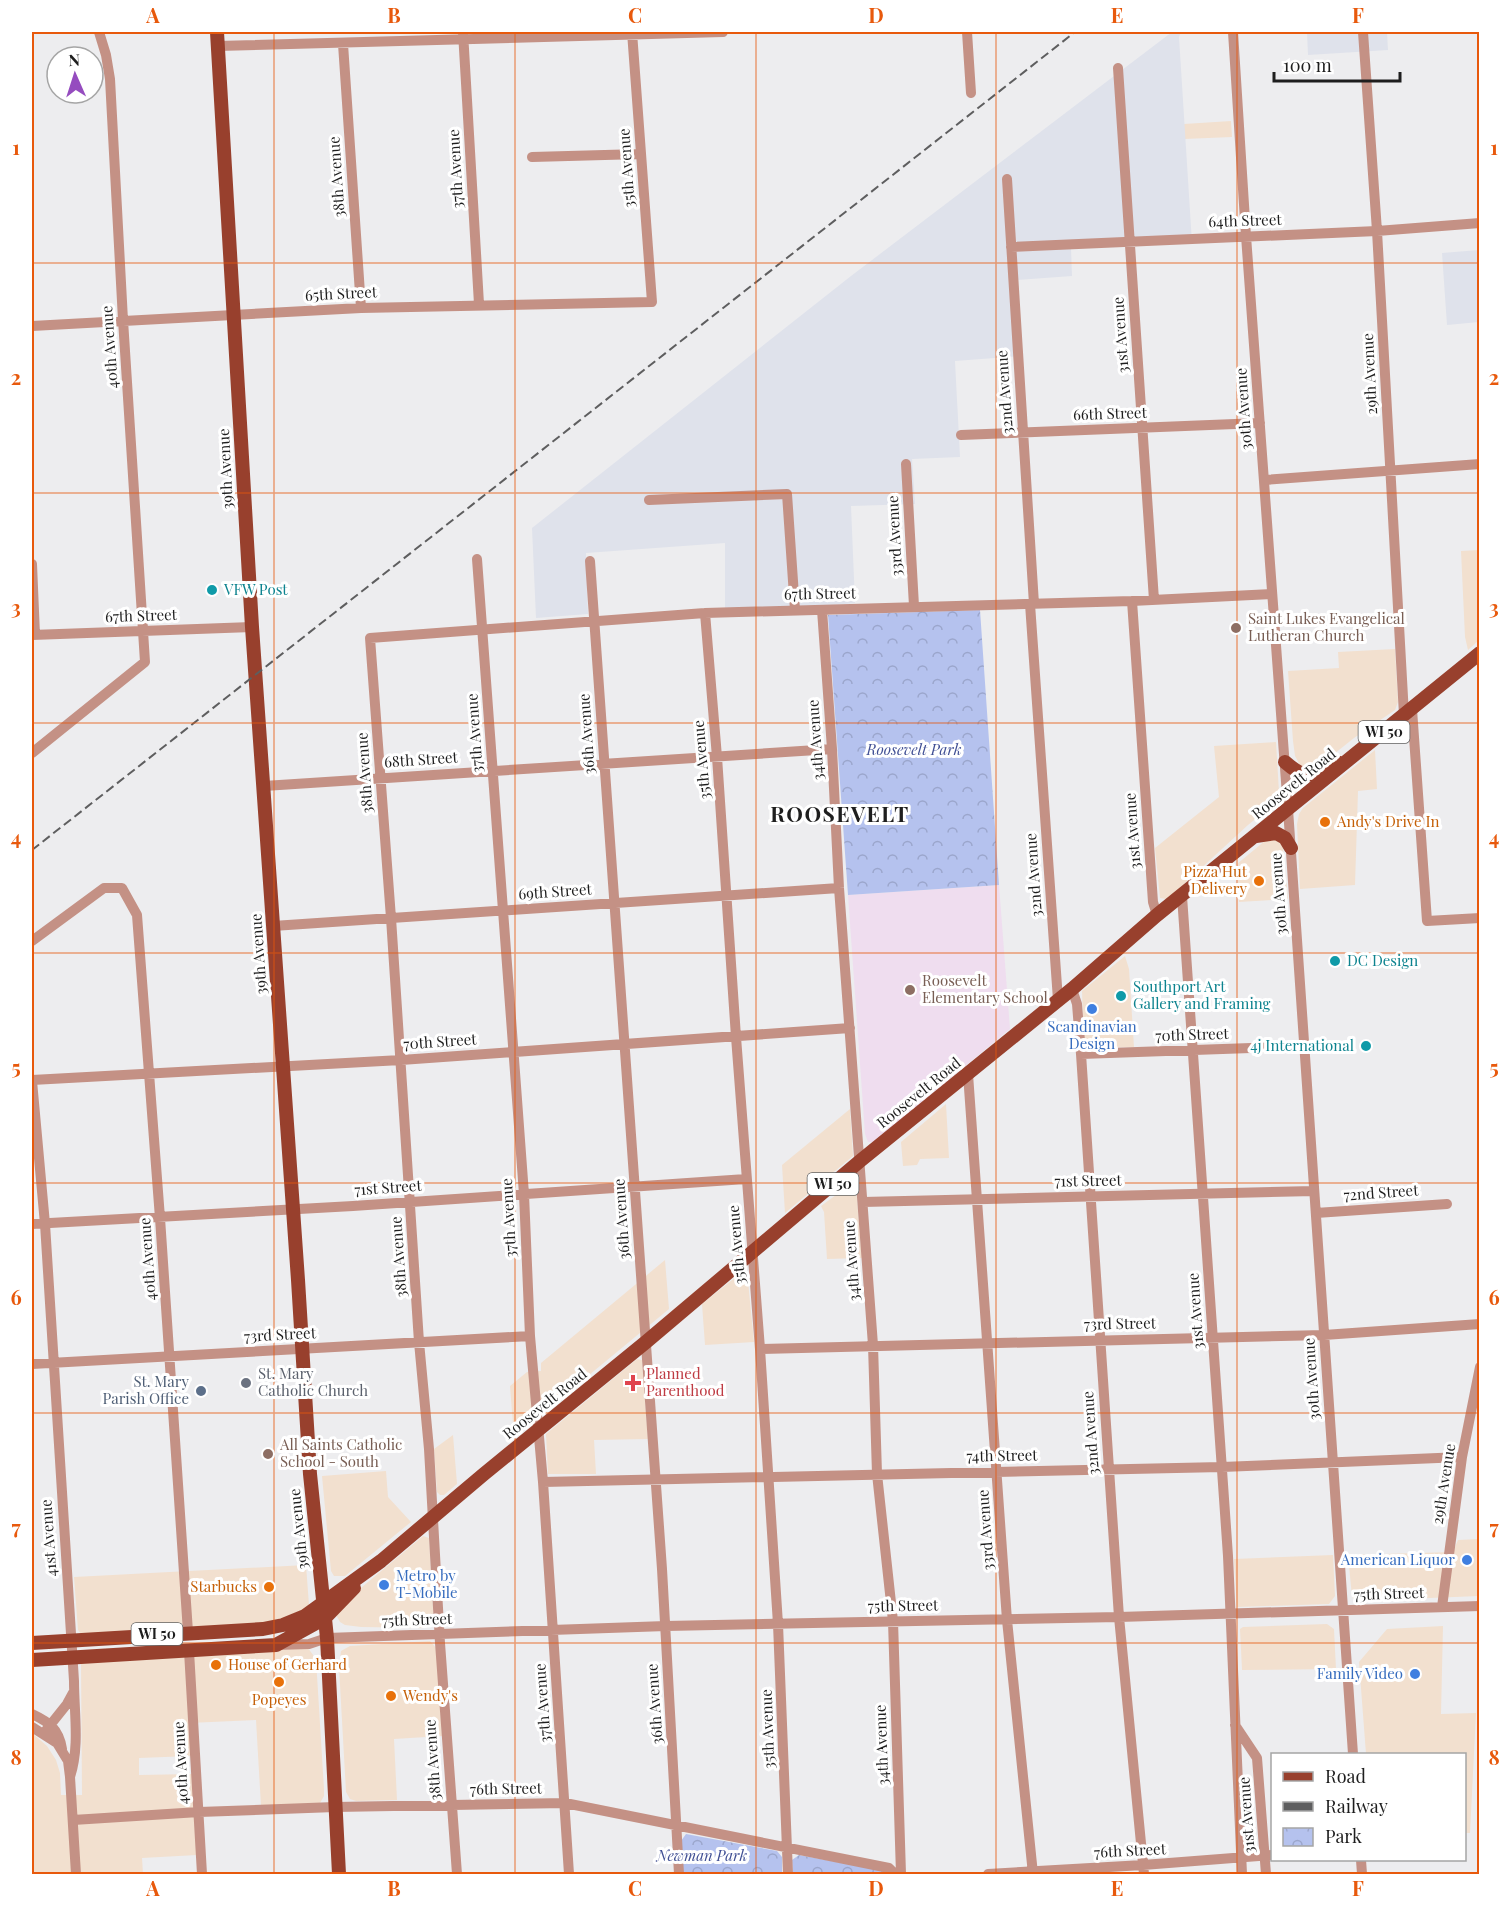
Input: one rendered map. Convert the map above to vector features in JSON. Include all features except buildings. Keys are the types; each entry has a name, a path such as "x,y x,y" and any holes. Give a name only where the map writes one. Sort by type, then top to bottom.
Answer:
{"main road":[{"name":"39th Avenue","path":"217,39 252,627 310,1474 327,1638 339,1875"},
{"name":"Roosevelt Road","path":"381,1561 860,1161 1072,989 1157,915 1479,653"},
{"path":"1285,762 1296,772 1307,775 1348,761"},
{"path":"1254,837 1276,833 1285,838 1291,848"},
{"name":"WI 50","path":"32,1643 263,1629 283,1625 305,1616 381,1561"},
{"name":"WI 50","path":"32,1660 276,1645 325,1618 381,1561"}],"street":[{"name":"40th Avenue","path":"32,753 145,662 110,79 99,32"},
{"path":"217,39 342,44 463,35 723,32"},
{"path":"967,32 971,93"},
{"name":"30th Avenue","path":"1233,32 1353,1753"},
{"name":"29th Avenue","path":"1363,32 1390,471 1408,712 1427,921 1479,918"},
{"name":"35th Avenue","path":"632,33 652,302"},
{"name":"37th Avenue","path":"463,35 479,304"},
{"name":"38th Avenue","path":"342,44 361,308"},
{"name":"31st Avenue","path":"1118,68 1154,600"},
{"path":"532,158 641,154"},
{"name":"32nd Avenue","path":"1007,179 1058,1000"},
{"name":"64th Street","path":"1011,247 1377,231 1479,223"},
{"name":"65th Street","path":"32,326 361,308 652,302"},
{"name":"66th Street","path":"961,435 1260,423"},
{"name":"33rd Avenue","path":"906,464 914,606"},
{"path":"1264,480 1479,464"},
{"path":"649,500 787,494 795,610"},
{"name":"37th Avenue","path":"477,559 524,1194 530,1336 543,1482 569,1875"},
{"name":"36th Avenue","path":"590,561 666,1626 680,1875"},
{"path":"32,564 34,635"},
{"name":"67th Street","path":"370,638 705,613 1132,601 1272,594"},
{"name":"31st Avenue","path":"1132,601 1153,902 1157,915"},
{"name":"34th Avenue","path":"822,610 839,888 873,1344 878,1474 893,1621 900,1875"},
{"name":"35th Avenue","path":"705,613 760,1349 778,1624 788,1875"},
{"name":"67th Street","path":"34,635 252,627"},
{"name":"38th Avenue","path":"370,638 411,1201 419,1342 429,1449 439,1634 457,1875"},
{"name":"68th Street","path":"264,786 832,749"},
{"name":"40th Avenue","path":"32,941 104,888 122,888 137,915 188,1632"},
{"name":"69th Street","path":"273,926 839,888"},
{"name":"31st Avenue","path":"1182,896 1232,1614 1234,1725 1242,1875"},
{"name":"32nd Avenue","path":"1072,989 1077,1004 1081,1054 1119,1617 1144,1870"},
{"name":"70th Street","path":"32,1080 514,1053 850,1028"},
{"name":"70th Street","path":"1081,1054 1304,1046"},
{"name":"33rd Avenue","path":"968,1074 1007,1620 1033,1873"},
{"name":"41st Avenue","path":"32,1080 45,1224 73,1657 76,1749 70,1777"},
{"name":"71st Street","path":"32,1224 160,1218 746,1179"},
{"name":"71st Street","path":"863,1202 1314,1191"},
{"name":"72nd Street","path":"1316,1213 1447,1204"},
{"name":"73rd Street","path":"760,1349 873,1344 1324,1335 1479,1324"},
{"name":"73rd Street","path":"32,1364 530,1336"},
{"name":"29th Avenue","path":"1442,1608 1462,1457 1479,1367"},
{"name":"74th Street","path":"543,1482 1222,1467 1462,1457"},
{"name":"75th Street","path":"276,1645 309,1644 327,1638 666,1626 1007,1620 1479,1606"},
{"name":"75th Street","path":"283,1625 307,1628 327,1638"},
{"name":"40th Avenue","path":"189,1651 202,1875"},
{"path":"43,1734 67,1704 74,1689"},
{"path":"32,1714 50,1724 58,1733 69,1764 76,1875"},
{"name":"31st Avenue","path":"1234,1725 1257,1758 1269,1855 1266,1875"},
{"path":"32,1727 57,1743 62,1749"},
{"name":"76th Street","path":"73,1820 199,1812 566,1803 890,1868 895,1875"},
{"name":"76th Street","path":"988,1875 1144,1870 1269,1855"}],"shaded area":[{"path":"1172,32 1181,32 1179,37 1192,243 1071,248 1072,276 1017,280 1022,356 955,361 960,457 912,459 915,504 851,506 855,603 725,615 725,543 586,553 588,614 536,618 532,528 851,276"},
{"path":"1307,32 1387,32 1388,50 1308,55"},
{"path":"1231,121 1232,137 1184,139 1184,124"},
{"path":"1479,250 1479,322 1447,325 1442,253"},
{"path":"1479,550 1479,640 1468,650 1465,637 1461,551"},
{"path":"1395,649 1398,702 1395,710 1354,738 1314,770 1301,767 1295,756 1288,671 1339,668 1338,652"},
{"path":"1276,742 1278,801 1248,825 1172,895 1166,899 1160,898 1155,848 1219,797 1214,746"},
{"path":"1375,750 1377,789 1358,791 1355,885 1300,889 1297,824 1299,814 1303,808"},
{"path":"1277,838 1283,848 1288,899 1239,902 1237,864 1266,840"},
{"path":"999,885 1010,1029 873,1142 868,1142 865,1134 848,895"},
{"path":"1125,956 1129,969 1134,1047 1090,1048 1084,1044 1082,991"},
{"path":"946,1104 949,1158 920,1159 917,1165 903,1166 901,1142"},
{"path":"850,1109 853,1156 785,1213 782,1165"},
{"path":"851,1184 856,1188 862,1258 827,1259 824,1212 821,1206"},
{"path":"665,1260 669,1309 514,1437 510,1386 527,1372 541,1371 541,1363"},
{"path":"747,1271 754,1342 705,1345 702,1304 742,1272"},
{"path":"637,1359 642,1360 648,1439 594,1440 596,1474 548,1474 546,1434"},
{"path":"453,1435 457,1484 444,1495 440,1495 437,1492 434,1449"},
{"path":"386,1471 388,1497 411,1522 345,1576 334,1576 331,1571 322,1476"},
{"path":"423,1536 429,1538 434,1625 425,1628 361,1627 340,1622 336,1615 343,1603"},
{"path":"1479,1539 1479,1596 1356,1601 1352,1597 1348,1555 1453,1552 1458,1540"},
{"path":"1333,1555 1335,1596 1329,1604 1237,1607 1234,1559"},
{"path":"306,1565 309,1605 306,1609 273,1622 82,1635 78,1630 74,1577"},
{"path":"1327,1624 1334,1629 1336,1669 1242,1670 1240,1629 1243,1627"},
{"path":"1443,1626 1441,1714 1476,1713 1470,1833 1466,1833 1466,1753 1366,1753 1359,1662 1387,1629"},
{"path":"430,1641 437,1649 442,1736 394,1739 397,1800 356,1801 350,1799 346,1792 339,1667 341,1651 350,1646"},
{"path":"308,1648 316,1659 324,1789 324,1796 320,1803 261,1806 256,1720 189,1723 191,1756 139,1758 139,1775 192,1774 197,1855 142,1858 143,1874 32,1874 32,1733 47,1746 56,1760 60,1773 61,1795 82,1795 81,1663"}],"green space":[{"name":"Roosevelt Park","path":"980,610 999,885 848,895 828,615"},
{"name":"Newman Park","path":"686,1834 777,1851 782,1857 782,1874 682,1874 681,1841"},
{"name":"Newman Park","path":"799,1855 885,1871 886,1874 793,1874 792,1860"}],"railway":[{"path":"32,850 1075,32"}],"place":[{"name":"VFW Post","path":"212,590"},
{"name":"Saint Lukes Evangelical Lutheran Church","path":"1236,628"},
{"name":"Andy's Drive In","path":"1325,822"},
{"name":"Pizza Hut Delivery","path":"1259,881"},
{"name":"DC Design","path":"1335,961"},
{"name":"Roosevelt Elementary School","path":"910,990"},
{"name":"Southport Art Gallery and Framing","path":"1121,996"},
{"name":"Scandinavian Design","path":"1092,1009"},
{"name":"4j International","path":"1366,1046"},
{"name":"St. Mary Catholic Church","path":"246,1383"},
{"name":"Planned Parenthood","path":"633,1383"},
{"name":"St. Mary Parish Office","path":"201,1391"},
{"name":"All Saints Catholic School - South","path":"268,1454"},
{"name":"American Liquor","path":"1467,1560"},
{"name":"Metro by T-Mobile","path":"384,1585"},
{"name":"Starbucks","path":"269,1587"},
{"name":"House of Gerhard","path":"216,1665"},
{"name":"Family Video","path":"1415,1674"},
{"name":"Popeyes","path":"279,1682"},
{"name":"Wendy's","path":"391,1696"}],"district":[{"name":"ROOSEVELT","path":"840,815"}]}
